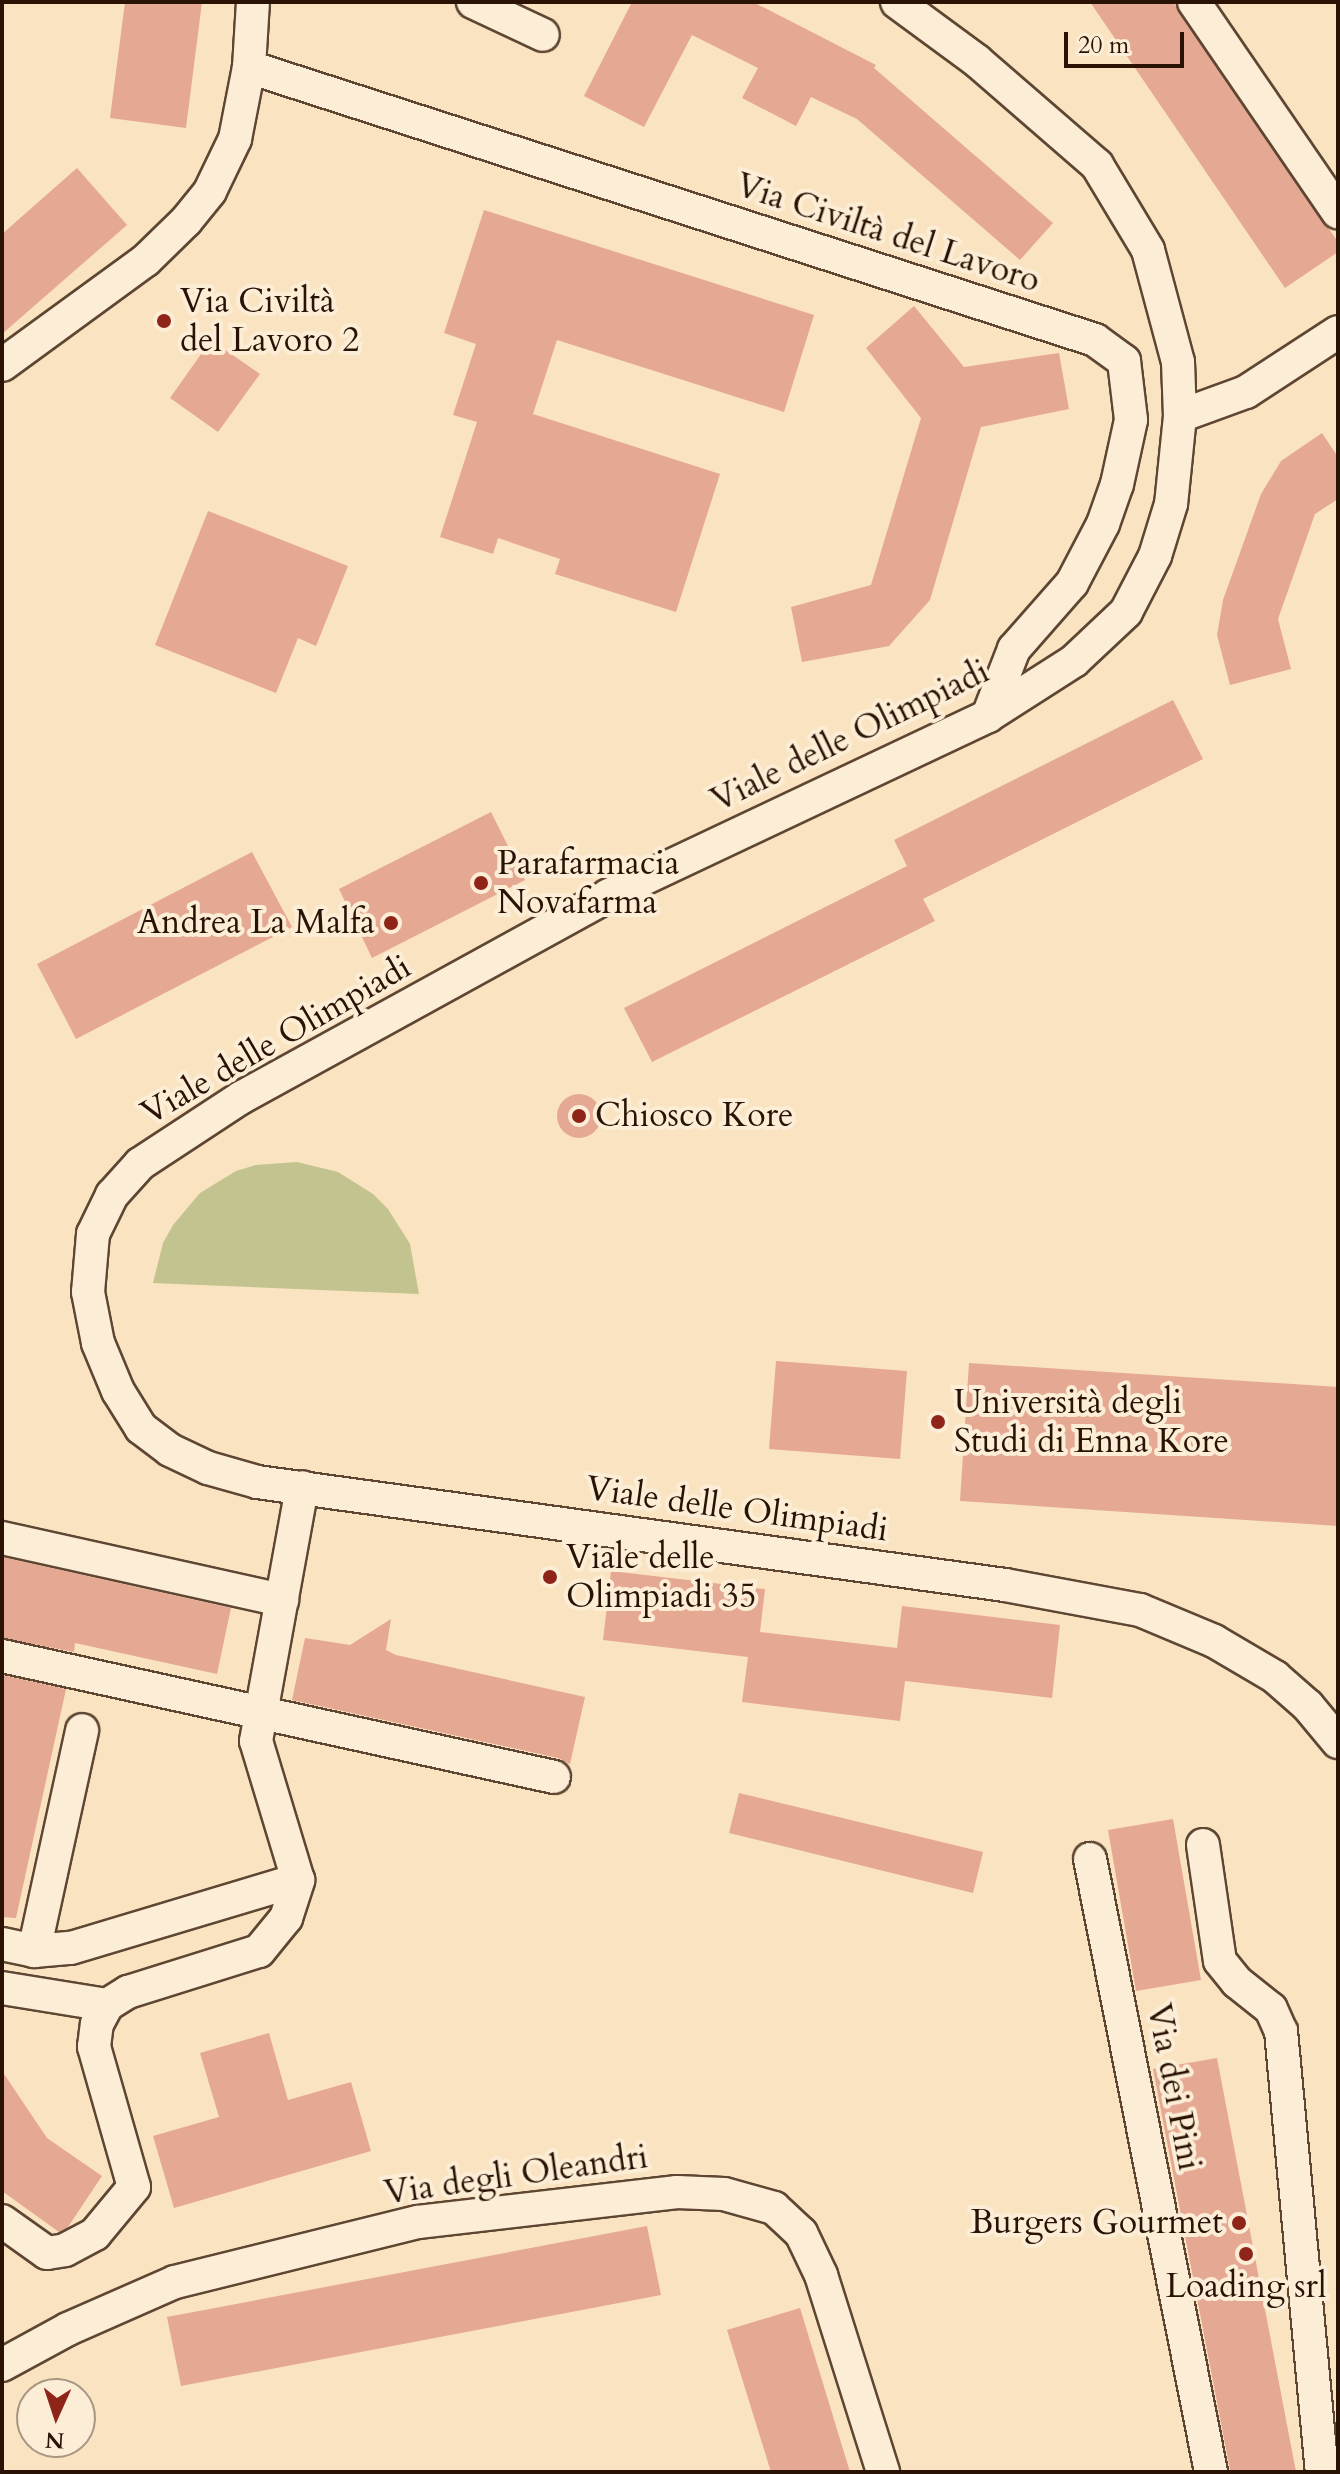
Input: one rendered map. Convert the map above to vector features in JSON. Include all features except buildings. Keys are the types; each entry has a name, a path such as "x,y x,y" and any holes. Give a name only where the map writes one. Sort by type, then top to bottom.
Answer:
{"street":[{"path":"2,365 146,260 186,221 210,191 235,139 249,67 253,2"},
{"path":"473,2 543,35"},
{"name":"Viale delle Olimpiadi","path":"897,2 977,61 1097,165 1148,250 1178,362 1180,416 1171,504 1155,556 1126,612 1074,661 988,716 594,903 242,1097 140,1164 112,1195 93,1234 88,1292 98,1343 118,1391 141,1428 170,1450 208,1468 257,1482 1005,1585 1140,1610 1214,1641 1275,1677 1308,1706 1338,1742"},
{"path":"1194,2 1338,212"},
{"name":"Via Civiltà del Lavoro","path":"249,67 1095,340 1124,361 1131,420 1117,484 1103,524 1072,583 1014,649 988,716"},
{"path":"1180,416 1246,392 1338,332"},
{"path":"2,2221 47,2253 65,2250 95,2234 134,2187 94,2047 97,2024 107,2005 128,1992 259,1951 286,1918 298,1880 256,1741 302,1487"},
{"path":"2,1538 282,1600"},
{"path":"2,1656 554,1777"},
{"path":"34,1951 82,1730"},
{"path":"1203,1845 1220,1961 1237,1982 1271,2009 1281,2031 1322,2472"},
{"name":"Via dei Pini","path":"1090,1859 1211,2472"},
{"path":"2,1944 34,1951 71,1948 298,1880"},
{"path":"2,1988 107,2005"},
{"name":"Via degli Oleandri","path":"2,2365 68,2329 175,2282 418,2222 677,2192 724,2194 774,2208 801,2233 821,2275 883,2472"}],"green space":[{"path":"297,1162 338,1172 373,1194 388,1209 410,1244 419,1294 153,1283 163,1243 173,1225 200,1193 236,1171 256,1165"}],"place":[{"name":"Via Civiltà del Lavoro 2","path":"164,321"},
{"name":"Parafarmacia Novafarma","path":"481,883"},
{"name":"Andrea La Malfa","path":"391,923"},
{"name":"Chiosco Kore","path":"579,1116"},
{"name":"Università degli Studi di Enna Kore","path":"938,1422"},
{"name":"Viale delle Olimpiadi 35","path":"550,1577"},
{"name":"Burgers Gourmet","path":"1239,2223"},
{"name":"Loading srl","path":"1246,2254"}]}
